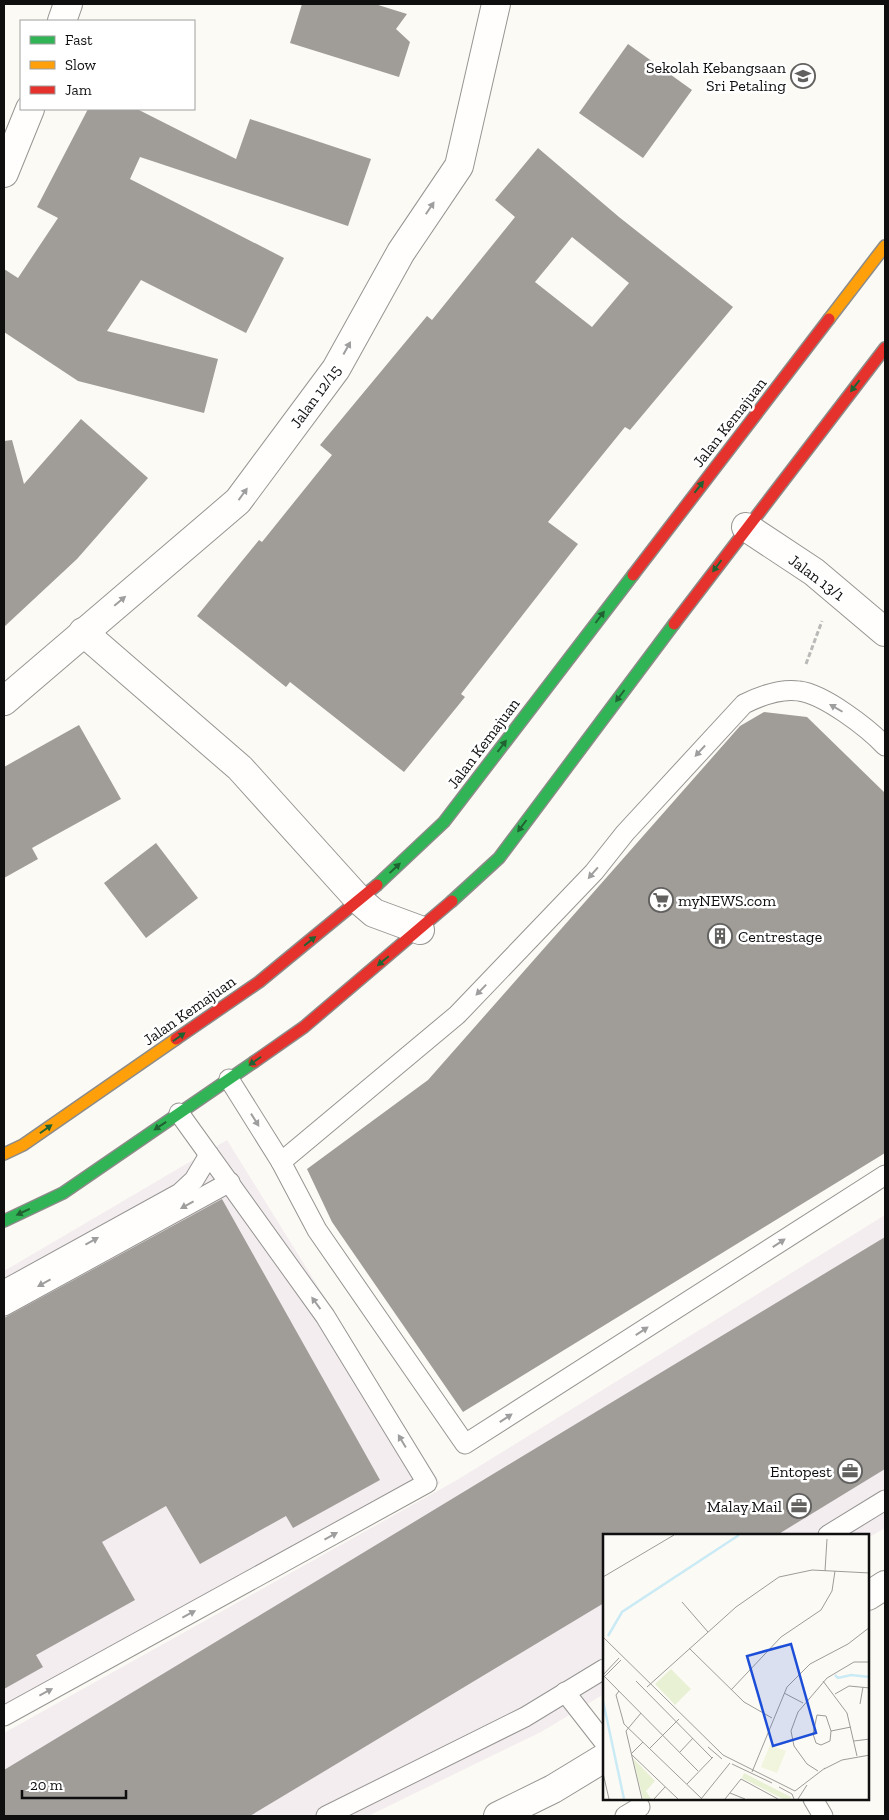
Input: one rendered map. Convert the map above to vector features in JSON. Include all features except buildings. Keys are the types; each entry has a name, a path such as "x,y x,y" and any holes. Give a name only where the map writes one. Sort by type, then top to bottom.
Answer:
{"main road":[{"name":"Jalan Kemajuan","path":"4,1154 22,1145 259,982 360,901 444,822 885,246"},
{"path":"4,1221 63,1193 304,1026 420,930 499,858 746,526 885,348"}],"street":[{"path":"62,20 68,4"},
{"name":"Jalan 12/15","path":"4,701 238,502 336,369 401,252 459,166 496,4"},
{"path":"4,173 30,110"},
{"name":"Jalan 13/1","path":"746,526 814,572 885,632"},
{"path":"83,632 240,768 360,901 383,917 420,930"},
{"path":"869,1595 885,1585"},
{"path":"498,1816 553,1789 603,1759"}],"lane":[{"path":"281,1162 457,1015 594,872 625,833 744,704 763,695 800,691 842,711 885,746"},
{"path":"229,1079 281,1162 317,1230 464,1444 885,1175"},
{"path":"4,1716 427,1483 325,1316 180,1113"},
{"path":"4,1290 180,1192 194,1180 209,1155"},
{"path":"4,1306 230,1182"},
{"path":"830,1534 885,1500"},
{"path":"326,1816 516,1721 603,1670"},
{"path":"565,1692 603,1741"},
{"path":"814,1800 823,1816"}],"path":[{"path":"800,691 808,655 825,614"}],"shaded area":[{"path":"227,1140 440,1483 4,1722 4,1271"},
{"path":"885,1215 885,1528 869,1537 869,1534 603,1534 603,1695 541,1732 368,1816 4,1816 4,1733 457,1480"}],"traffic: fast":[{"path":"377,885 444,822 633,575"},
{"path":"452,901 499,858 674,624"},
{"path":"4,1221 63,1193 254,1062"}],"traffic: slow":[{"path":"829,319 885,246"},
{"path":"4,1154 23,1145 176,1039"}],"traffic: jam":[{"path":"633,575 829,319"},
{"path":"674,624 885,348"},
{"path":"176,1039 259,982 377,885"},
{"path":"254,1062 304,1027 452,901"}],"place":[{"name":"Sekolah Kebangsaan Sri Petaling","path":"803,76"},
{"name":"myNEWS.com","path":"661,900"},
{"name":"Centrestage","path":"720,936"},
{"name":"Entopest","path":"850,1471"},
{"name":"Malay Mail","path":"799,1506"}]}
